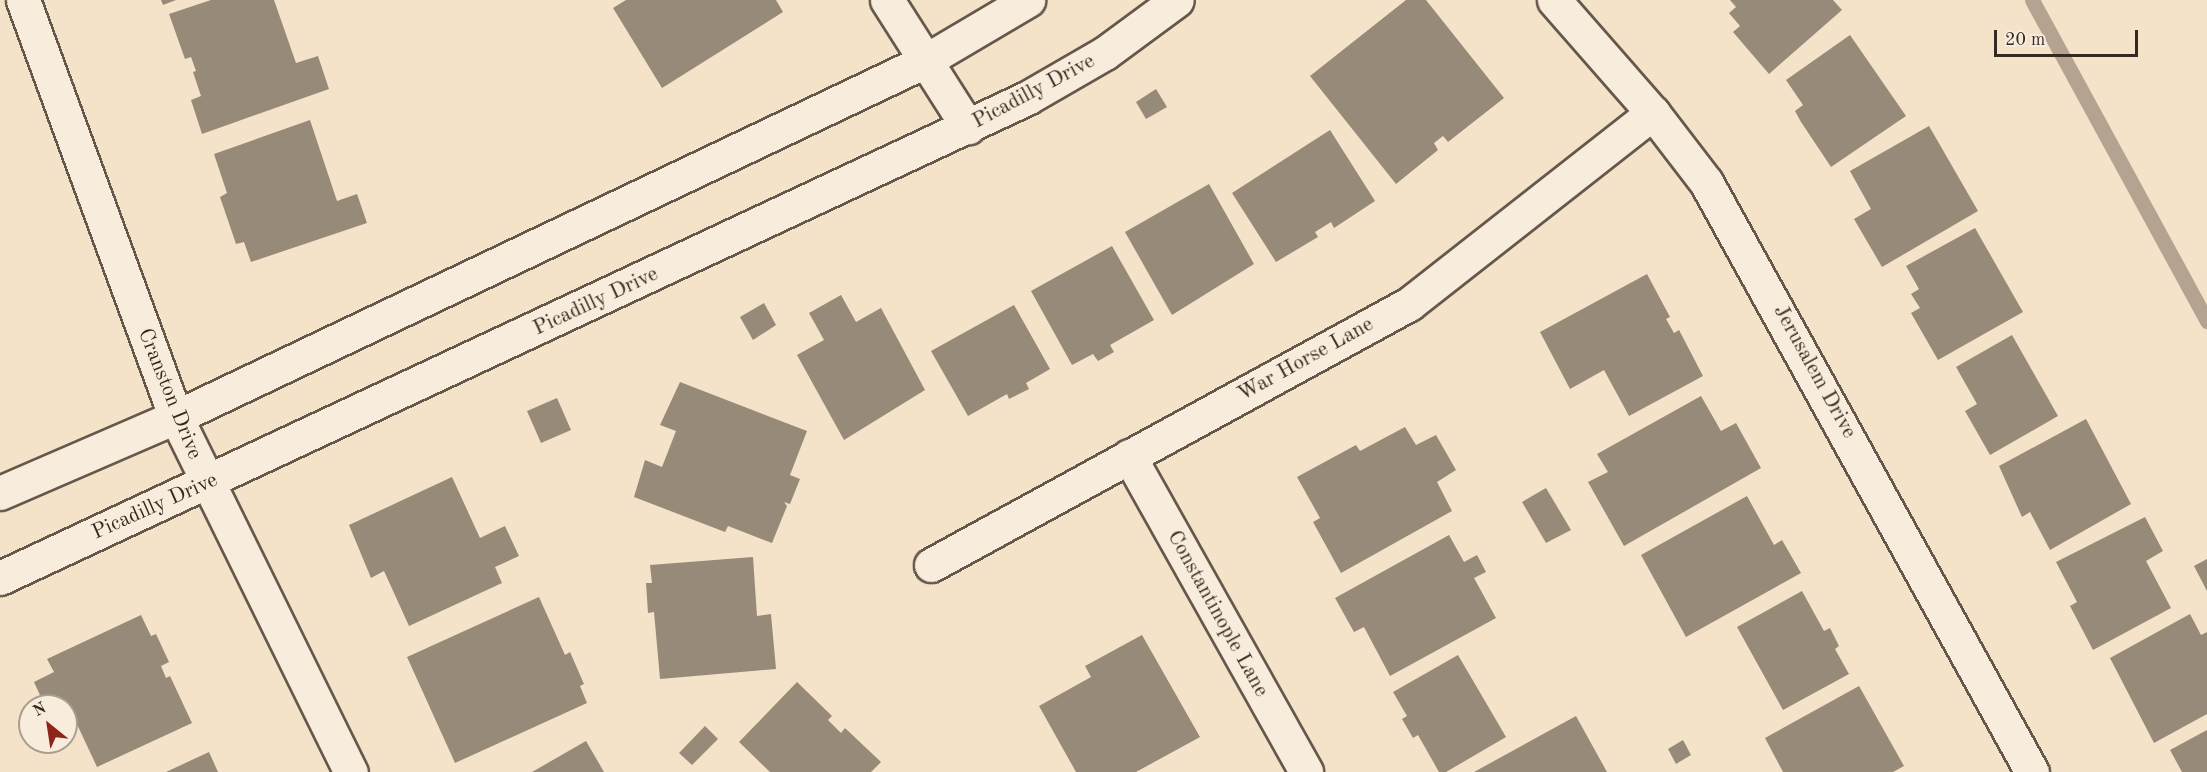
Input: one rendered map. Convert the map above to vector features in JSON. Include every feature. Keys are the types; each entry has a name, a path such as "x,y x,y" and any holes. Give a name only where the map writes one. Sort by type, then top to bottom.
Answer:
{"street":[{"name":"Cranston Drive","path":"22,0 176,417 207,484 351,772"},
{"path":"887,0 968,127"},
{"path":"0,493 176,417 925,61 1028,0"},
{"name":"Picadilly Drive","path":"0,578 207,484 968,127 1105,53 1177,0"},
{"name":"Jerusalem Drive","path":"1554,0 1653,113 1706,182 1736,231 2032,772"},
{"name":"War Horse Lane","path":"931,565 1408,304 1653,113"},
{"name":"Constantinople Lane","path":"1129,456 1306,772"}],"building":[{"path":"161,0 176,0 163,5"},
{"path":"211,0 274,0 296,63 318,56 329,89 202,134 191,100 201,96 193,72 196,71 191,57 185,59 169,14"},
{"path":"626,0 776,0 783,12 662,88 613,8"},
{"path":"1406,0 1426,0 1504,98 1448,142 1443,136 1434,143 1438,150 1396,184 1310,76"},
{"path":"1730,0 1833,0 1842,10 1769,74 1733,32 1740,26 1729,13 1736,7"},
{"path":"1850,35 1906,116 1831,167 1795,111 1803,105 1786,80"},
{"path":"1156,89 1167,107 1146,119 1136,102"},
{"path":"310,120 337,201 357,194 367,223 251,262 244,242 236,244 220,197 227,193 214,154"},
{"path":"1929,126 1978,211 1882,267 1854,219 1871,209 1850,171"},
{"path":"1330,130 1375,201 1334,228 1331,222 1315,232 1318,237 1276,262 1232,193"},
{"path":"1209,184 1254,264 1172,315 1125,232"},
{"path":"1975,228 2023,312 1938,360 1911,313 1920,308 1911,294 1919,289 1906,266"},
{"path":"1112,246 1154,320 1110,345 1114,352 1098,361 1093,354 1072,365 1031,291"},
{"path":"1647,274 1670,317 1666,319 1674,333 1679,330 1703,376 1629,416 1604,370 1570,389 1540,332"},
{"path":"841,295 856,322 881,308 925,390 844,440 797,355 824,340 809,313"},
{"path":"764,303 776,325 753,340 740,317"},
{"path":"1014,305 1050,369 1026,383 1029,389 1009,399 1007,394 968,416 931,351"},
{"path":"2012,335 2058,416 1990,455 1965,411 1977,404 1956,367"},
{"path":"680,382 807,431 790,475 800,479 790,504 784,502 787,506 772,543 728,526 725,532 634,497 645,460 662,467 676,431 660,425"},
{"path":"1701,396 1721,431 1736,423 1761,468 1624,546 1588,482 1608,472 1597,454"},
{"path":"557,398 571,430 541,443 527,411"},
{"path":"2086,419 2131,504 2050,550 2030,512 2022,517 1999,466"},
{"path":"1405,427 1416,445 1436,435 1456,470 1437,482 1452,511 1341,573 1313,522 1320,518 1297,477 1356,445 1360,451"},
{"path":"452,477 480,538 505,526 519,556 495,567 502,583 409,626 384,571 371,578 349,525"},
{"path":"1546,488 1571,530 1546,543 1522,502"},
{"path":"1747,496 1774,545 1782,540 1801,573 1686,637 1641,555"},
{"path":"2145,517 2163,551 2146,561 2171,608 2093,650 2070,606 2077,602 2056,562"},
{"path":"1449,535 1464,562 1477,555 1486,572 1474,578 1496,618 1390,676 1364,627 1354,632 1335,598"},
{"path":"753,557 757,616 771,614 776,669 660,679 654,612 648,613 646,583 652,583 650,565"},
{"path":"2207,559 2207,591 2194,566"},
{"path":"1802,591 1824,631 1830,628 1839,646 1835,649 1849,674 1783,710 1737,627"},
{"path":"539,597 565,655 570,652 584,684 580,686 587,703 455,763 407,657"},
{"path":"2190,614 2201,635 2207,632 2207,714 2154,743 2110,658"},
{"path":"141,615 151,636 156,634 169,662 161,666 166,678 170,676 192,723 97,767 78,726 78,694 40,694 34,682 54,672 47,659"},
{"path":"1142,635 1200,737 1136,772 1076,772 1039,706 1091,677 1085,666"},
{"path":"1458,655 1506,737 1446,772 1439,772 1418,735 1413,738 1402,719 1407,716 1393,692"},
{"path":"797,682 832,716 828,720 841,733 845,728 881,762 871,772 770,772 739,742"},
{"path":"1859,686 1904,766 1893,772 1783,772 1765,738"},
{"path":"1576,716 1607,772 1474,772"},
{"path":"705,726 718,739 692,765 679,753"},
{"path":"2207,730 2207,772 2182,772 2170,750"},
{"path":"1683,740 1691,755 1676,764 1668,749"},
{"path":"586,741 604,772 532,772"},
{"path":"209,752 218,772 166,772"}],"waterway":[{"path":"2032,0 2207,321"}]}
